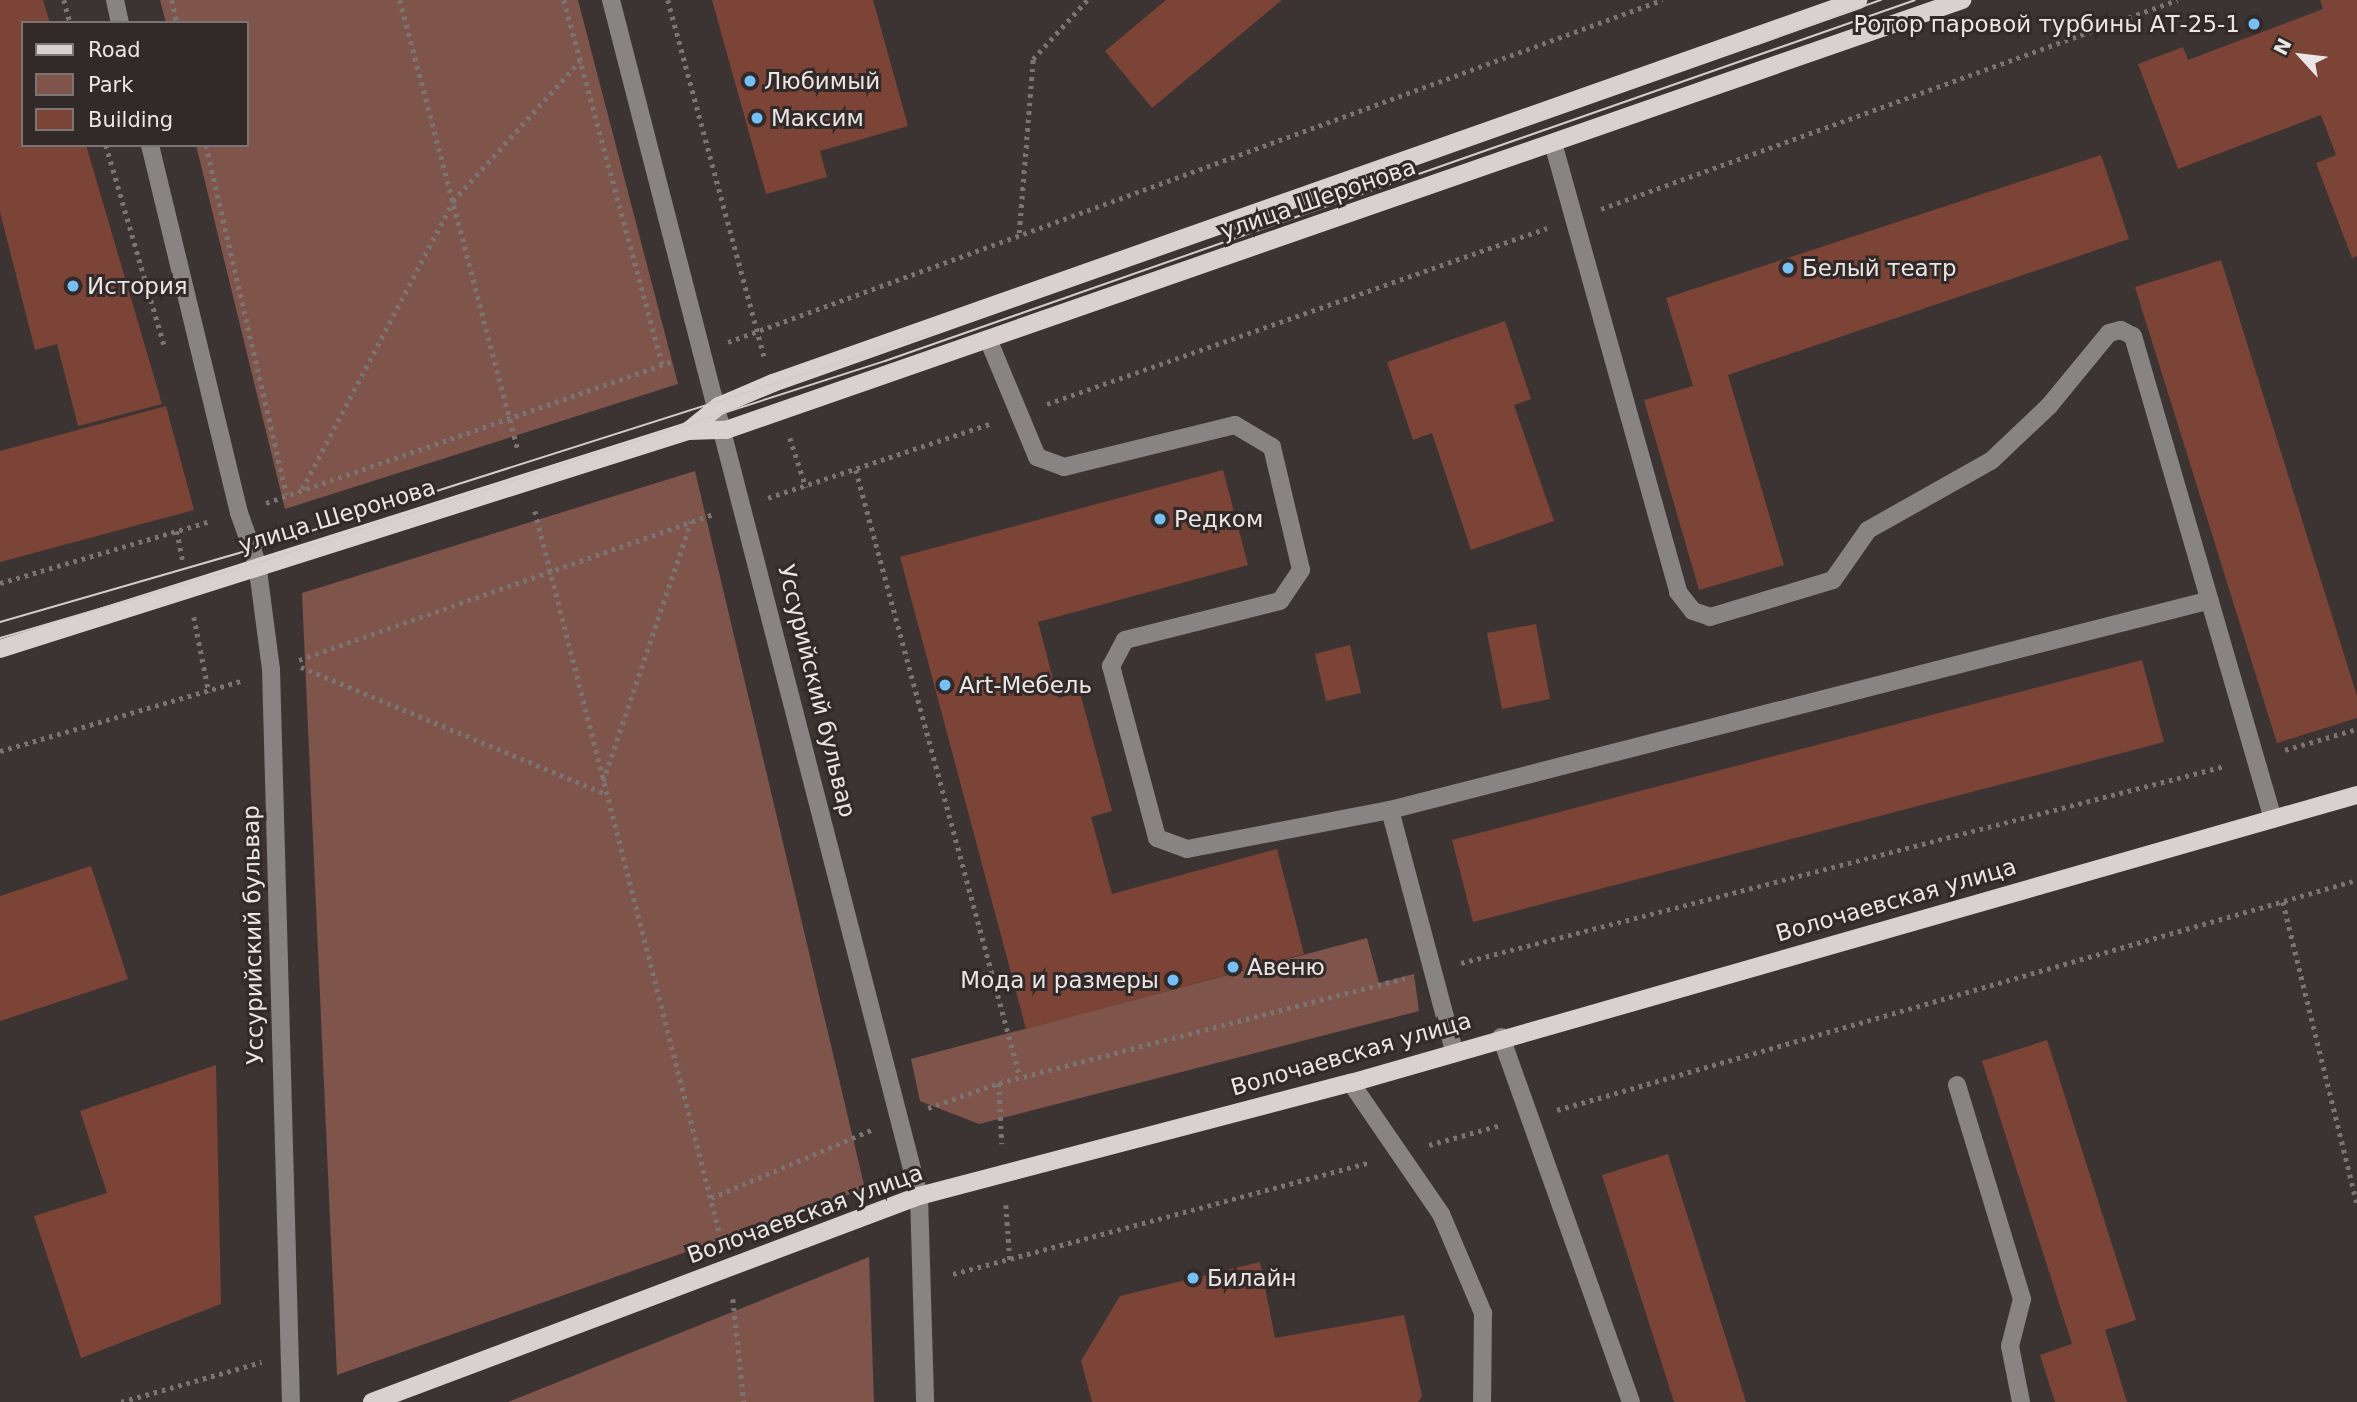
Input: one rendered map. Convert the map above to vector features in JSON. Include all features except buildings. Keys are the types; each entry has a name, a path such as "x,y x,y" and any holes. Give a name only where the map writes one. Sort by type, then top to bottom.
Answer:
{"main road":[{"name":"улица Шеронова","path":"688,431 719,406 773,383 1858,0"},
{"name":"улица Шеронова","path":"0,649 688,431 726,430 1962,0"},
{"name":"Волочаевская улица","path":"372,1402 919,1196 1351,1083 1454,1050 2357,796"}],"street":[{"path":"115,0 120,21"},
{"name":"Уссурийский бульвар","path":"611,0 726,430 919,1196 925,1402"},
{"path":"1553,144 1678,592 1693,611 1710,617 1833,580 1868,530 1992,460 2049,406 2109,334 2121,330 2133,337 2273,819"},
{"name":"Уссурийский бульвар","path":"150,147 239,513 258,566 271,669 291,1402"},
{"path":"988,339 1037,457 1064,467 1235,425 1272,447 1301,570 1280,601 1125,640 1111,666 1157,838 1187,849 1390,810 2210,600"},
{"path":"1390,810 1454,1050"},
{"path":"1501,1037 1631,1402"},
{"path":"1351,1083 1441,1214 1483,1313 1482,1402"},
{"path":"1957,1085 2022,1299 2010,1346 2021,1402"}],"path":[{"path":"64,0 70,21"},
{"path":"172,0 177,21"},
{"path":"400,0 551,568 728,1268 744,1362 744,1402"},
{"path":"564,0 662,364"},
{"path":"668,0 756,331 773,383"},
{"path":"1019,233 1033,60 1087,0"},
{"path":"239,513 508,414 703,351 1019,233 1662,0"},
{"path":"551,568 692,520 806,487 1019,414 1573,219 2177,0"},
{"path":"302,490 453,201 580,61"},
{"path":"107,147 168,359"},
{"path":"206,147 287,495"},
{"path":"782,410 806,487"},
{"path":"856,470 1020,1077"},
{"path":"0,583 214,520 211,507"},
{"path":"603,781 692,520"},
{"path":"291,663 607,794"},
{"path":"710,1198 900,1118 1020,1077 2256,758 2357,729"},
{"path":"922,1280 1399,1154 2357,880"},
{"path":"2283,902 2357,1203"},
{"path":"121,1402 289,1354"}],"green space":[{"path":"160,0 578,0 678,384 285,509 196,147 248,147 248,21 165,21"},
{"path":"695,471 865,1189 337,1375 302,593"},
{"path":"1367,938 1379,983 1414,974 1419,1011 979,1124 920,1101 911,1059"},
{"path":"869,1257 874,1402 508,1402"}],"tram line":[{"path":"1755,45 1881,0"},
{"path":"0,638 257,563 885,361 1915,0"},
{"path":"0,622 270,544 933,333"}],"place":[{"name":"Ротор паровой турбины АТ-25-1","path":"2254,24"},
{"name":"Любимый","path":"750,81"},
{"name":"Максим","path":"757,118"},
{"name":"Белый театр","path":"1788,268"},
{"name":"История","path":"73,286"},
{"name":"Редком","path":"1160,519"},
{"name":"Art-Мебель","path":"945,685"},
{"name":"Авеню","path":"1233,967"},
{"name":"Мода и размеры","path":"1173,980"},
{"name":"Билайн","path":"1193,1278"}]}
